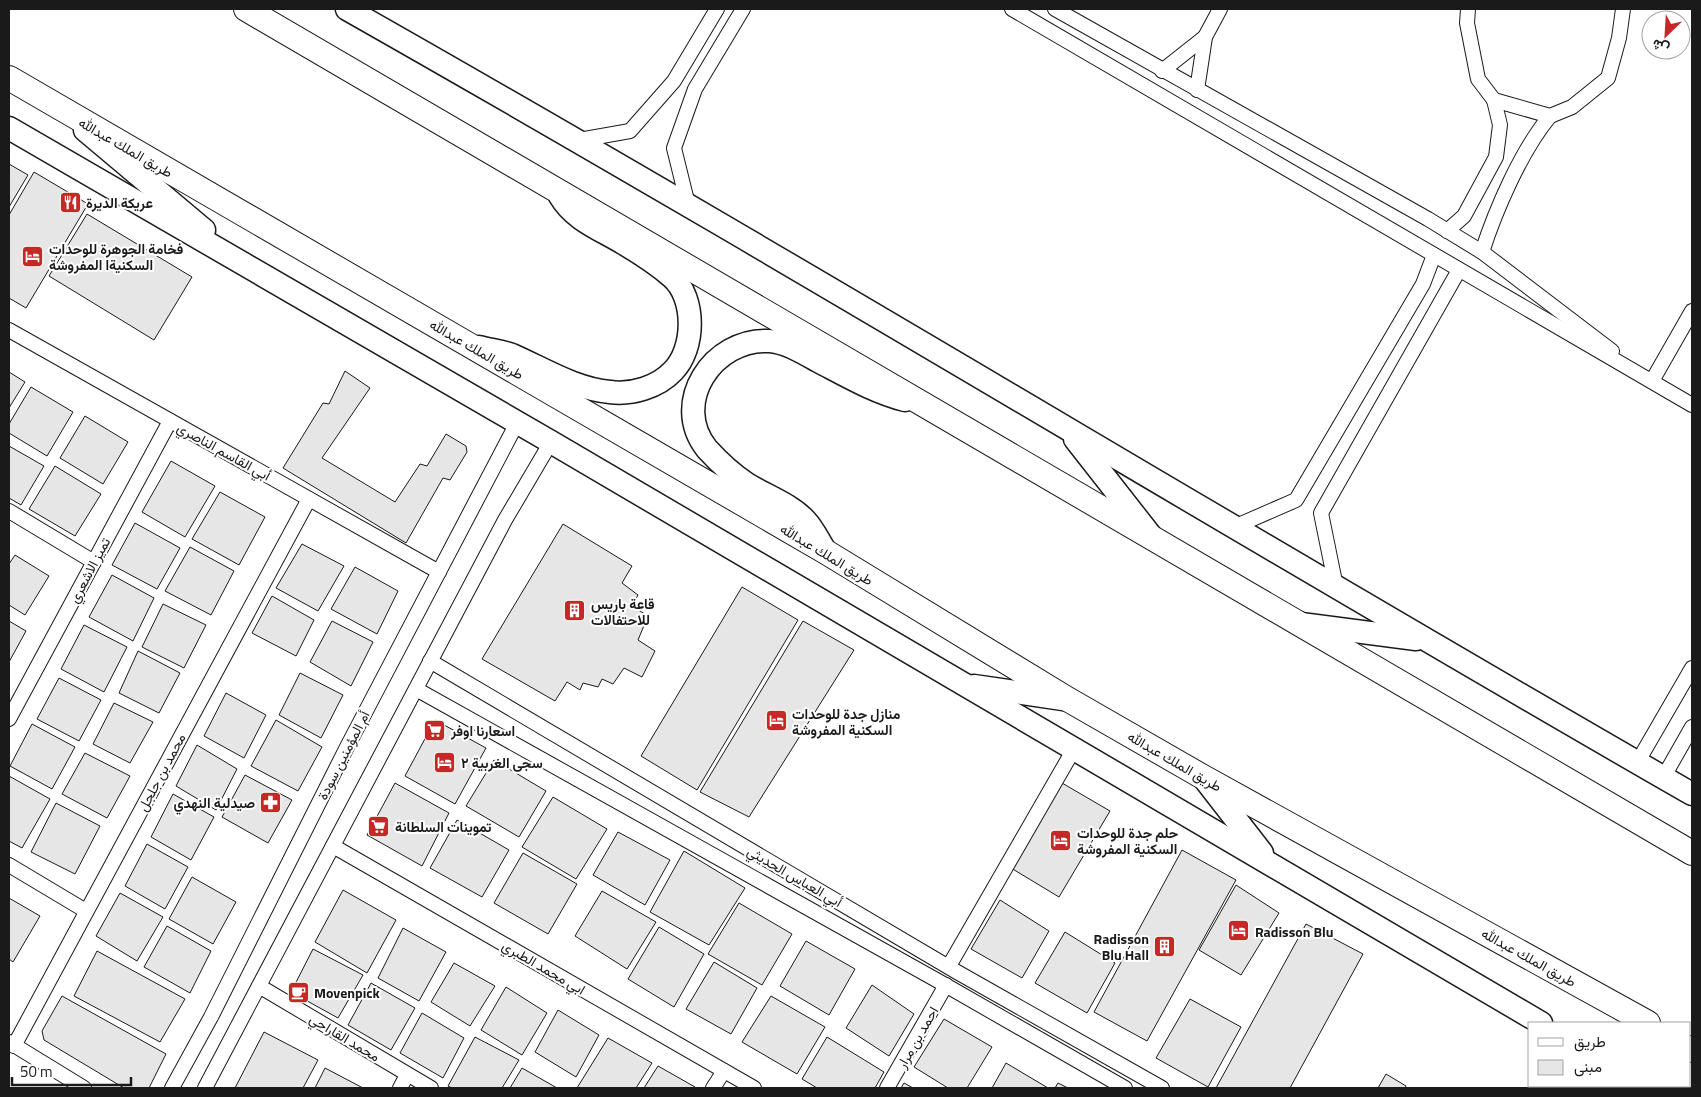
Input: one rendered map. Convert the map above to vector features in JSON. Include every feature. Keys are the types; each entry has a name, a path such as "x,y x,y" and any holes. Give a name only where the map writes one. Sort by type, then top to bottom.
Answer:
{"highway":[{"path":"246,9 1692,852"},
{"name":"طريق الملك عبدالله","path":"9,78 826,552 1069,700 1202,777 1639,1018"}],"main road":[{"path":"347,9 579,140 1068,430 1692,794"},
{"path":"62,110 249,268"},
{"path":"9,128 551,442 1539,1022"},
{"path":"470,345 510,354 546,373 576,384 610,392 648,388 674,371 683,355 690,317 685,296 674,279 648,259 568,209 556,189"},
{"path":"826,552 806,520 780,502 747,484 706,447 696,426 693,406 709,366 726,352 748,342 771,341 799,350 884,395 927,406"},
{"path":"1068,430 1152,537"},
{"path":"1301,624 1427,640"},
{"path":"963,684 1069,700"},
{"path":"1202,777 1270,864"}],"street":[{"path":"579,140 630,131 674,80 717,9"},
{"path":"688,205 674,148 695,89 743,9"},
{"path":"1012,9 1692,405"},
{"path":"1055,9 1482,252 1652,381 1692,397"},
{"path":"1197,90 1205,37 1220,9"},
{"path":"1447,231 1464,216 1496,157 1500,125 1494,100 1478,79 1467,23 1468,9"},
{"path":"1482,252 1489,232 1533,137 1550,116 1572,107 1608,78 1619,38 1623,9"},
{"path":"1162,71 1205,37"},
{"path":"1494,100 1550,116"},
{"path":"1234,527 1296,500 1423,284 1434,255"},
{"path":"1336,587 1321,513 1460,270"},
{"path":"1652,381 1692,311"},
{"name":"أبي القاسم الناصري","path":"9,330 439,572"},
{"name":"تميز الاشعري","path":"9,719 14,696 94,562 170,421"},
{"name":"أم المؤمنين سودة","path":"172,1088 211,1017 347,746 517,423"},
{"path":"205,1088 505,520 551,442"},
{"name":"محمد بن جلجل","path":"12,1044 86,912 308,499"},
{"path":"9,511 94,562"},
{"name":"أبي العباس الحديثي","path":"430,661 949,966 1162,1088"},
{"path":"1637,763 1692,668"},
{"name":"أبي العباس الحديثي","path":"416,689 946,985 1125,1088"},
{"path":"1663,778 1692,728"},
{"path":"949,966 1074,749"},
{"name":"ابي محمد الطبري","path":"333,846 754,1088"},
{"path":"9,864 86,912"},
{"name":"احمد بن مرار","path":"887,1088 946,985"},
{"name":"محمد القاراحي","path":"259,986 430,1088"},
{"path":"12,1044 84,1088"},
{"path":"713,1088 724,1071"},
{"path":"400,1088 408,1075"}],"building":[{"path":"9,164 28,175 9,207"},
{"name":"فخامة الجوهرة للوحدات السكنيةا المفروشة","path":"34,172 88,204 26,308 9,298 9,215"},
{"path":"87,214 192,277 154,340 49,276"},
{"path":"345,371 370,388 322,458 395,502 420,464 427,466 446,434 466,446 467,452 450,480 443,478 406,543 283,468 323,403 329,404"},
{"path":"9,372 25,382 9,408"},
{"path":"31,387 73,412 47,456 9,433 9,424"},
{"path":"85,416 128,442 103,484 60,458"},
{"path":"9,446 44,466 21,505 9,498"},
{"path":"171,461 215,486 185,537 142,512"},
{"path":"55,466 101,494 75,536 29,509"},
{"path":"220,492 265,517 239,565 192,539"},
{"path":"135,523 180,548 157,589 112,565"},
{"name":"قاعة باريس للاحتفالات","path":"563,524 632,566 622,583 638,595 632,606 648,616 638,640 655,651 642,677 624,668 613,684 602,679 598,687 583,683 580,690 567,682 555,701 482,659"},
{"path":"302,544 344,566 318,611 276,588"},
{"path":"190,547 234,571 211,615 165,591"},
{"path":"15,555 49,576 25,615 9,605 9,564"},
{"path":"355,567 398,591 377,634 331,609"},
{"path":"112,575 154,598 133,641 89,617"},
{"path":"742,587 798,620 697,790 641,756"},
{"path":"272,596 314,620 296,656 252,633"},
{"path":"163,604 206,625 184,668 142,647"},
{"path":"9,621 26,631 9,662"},
{"path":"332,621 373,642 351,686 310,662"},
{"name":"منازل جدة للوحدات السكنية المفروشة","path":"803,621 854,650 749,817 700,792"},
{"path":"84,625 127,647 104,692 61,669"},
{"path":"138,651 180,673 159,713 119,693"},
{"path":"300,673 343,695 321,738 279,715"},
{"path":"59,678 101,700 79,741 37,719"},
{"path":"226,693 266,715 244,758 204,736"},
{"path":"114,703 153,722 130,763 93,744"},
{"path":"276,720 322,747 298,791 251,766"},
{"name":"سجى الغربية ٢","path":"435,720 486,748 455,804 405,776"},
{"path":"32,724 75,747 52,789 10,766"},
{"path":"197,745 237,769 216,810 176,786"},
{"path":"85,753 130,776 107,818 62,794"},
{"path":"494,760 546,791 519,837 466,806"},
{"path":"245,775 292,800 268,843 222,817"},
{"path":"9,776 50,799 22,848 9,841"},
{"path":"395,783 449,813 422,866 367,835"},
{"name":"حلم جدة للوحدات السكنية المفروشة","path":"1062,783 1110,811 1059,897 1011,868"},
{"path":"173,794 214,817 191,860 151,837"},
{"path":"553,797 607,829 576,879 522,847"},
{"path":"56,803 100,826 75,874 31,852"},
{"path":"457,820 509,850 482,897 430,868"},
{"path":"618,832 670,860 645,905 593,875"},
{"path":"147,844 188,867 165,909 125,886"},
{"name":"Radisson Blu Hall","path":"1182,850 1236,880 1147,1041 1094,1012"},
{"path":"684,851 745,888 709,945 650,912"},
{"path":"523,853 577,884 548,934 494,903"},
{"path":"192,877 236,902 213,944 169,919"},
{"name":"Radisson Blu","path":"1236,885 1279,913 1241,975 1199,950"},
{"path":"343,890 396,920 367,973 315,942"},
{"path":"602,891 656,922 627,969 575,936"},
{"path":"120,893 163,917 137,961 96,936"},
{"path":"9,898 40,916 13,962 9,959"},
{"path":"1000,900 1049,931 1022,978 971,949"},
{"path":"739,903 792,934 762,985 708,954"},
{"path":"1306,924 1363,954 1290,1088 1216,1088"},
{"path":"167,926 211,951 190,993 144,967"},
{"path":"659,927 704,954 674,1007 628,979"},
{"path":"403,928 446,952 419,1001 378,978"},
{"path":"1065,932 1115,963 1087,1013 1035,983"},
{"path":"806,941 855,969 829,1015 780,986"},
{"path":"313,949 363,975 338,1018 291,992"},
{"path":"97,951 185,999 160,1042 74,996"},
{"path":"714,962 757,988 731,1034 686,1009"},
{"path":"454,963 495,986 470,1026 431,1002"},
{"path":"371,983 415,1008 391,1050 348,1025"},
{"path":"872,985 914,1014 889,1056 846,1028"},
{"path":"506,987 547,1013 522,1055 481,1030"},
{"path":"62,996 166,1054 149,1088 124,1088 44,1040 42,1031"},
{"path":"771,996 825,1027 797,1074 742,1042"},
{"path":"1190,999 1241,1027 1208,1087 1156,1058"},
{"path":"558,1010 599,1035 576,1077 535,1052"},
{"path":"422,1013 464,1038 443,1078 400,1053"},
{"path":"944,1019 992,1047 967,1088 948,1088 914,1067"},
{"path":"264,1032 318,1060 303,1088 235,1088"},
{"path":"475,1037 519,1060 502,1088 452,1088 448,1086"},
{"path":"827,1037 884,1072 875,1088 817,1088 802,1079"},
{"path":"608,1038 652,1063 636,1088 577,1088"},
{"path":"1006,1063 1048,1088 992,1088"},
{"path":"658,1066 695,1087 644,1088"},
{"path":"325,1068 363,1088 315,1088"},
{"path":"522,1068 557,1088 510,1088"},
{"path":"1386,1074 1406,1086 1405,1088 1378,1088"},
{"path":"904,1083 913,1088 901,1088"},
{"path":"1058,1083 1068,1088 1055,1088"}],"place":[{"name":"عريكة الديرة","path":"70,202"},
{"name":"فخامة الجوهرة للوحدات السكنيةا المفروشة","path":"33,256"},
{"name":"قاعة باريس للاحتفالات","path":"575,611"},
{"name":"منازل جدة للوحدات السكنية المفروشة","path":"776,721"},
{"name":"اسعارنا اوفر","path":"435,730"},
{"name":"سجى الغربية ٢","path":"445,762"},
{"name":"صيدلية النهدي","path":"271,802"},
{"name":"تموينات السلطانة","path":"379,826"},
{"name":"حلم جدة للوحدات السكنية المفروشة","path":"1061,840"},
{"name":"Radisson Blu","path":"1239,931"},
{"name":"Radisson Blu Hall","path":"1165,946"},
{"name":"Movenpick","path":"298,992"}]}
